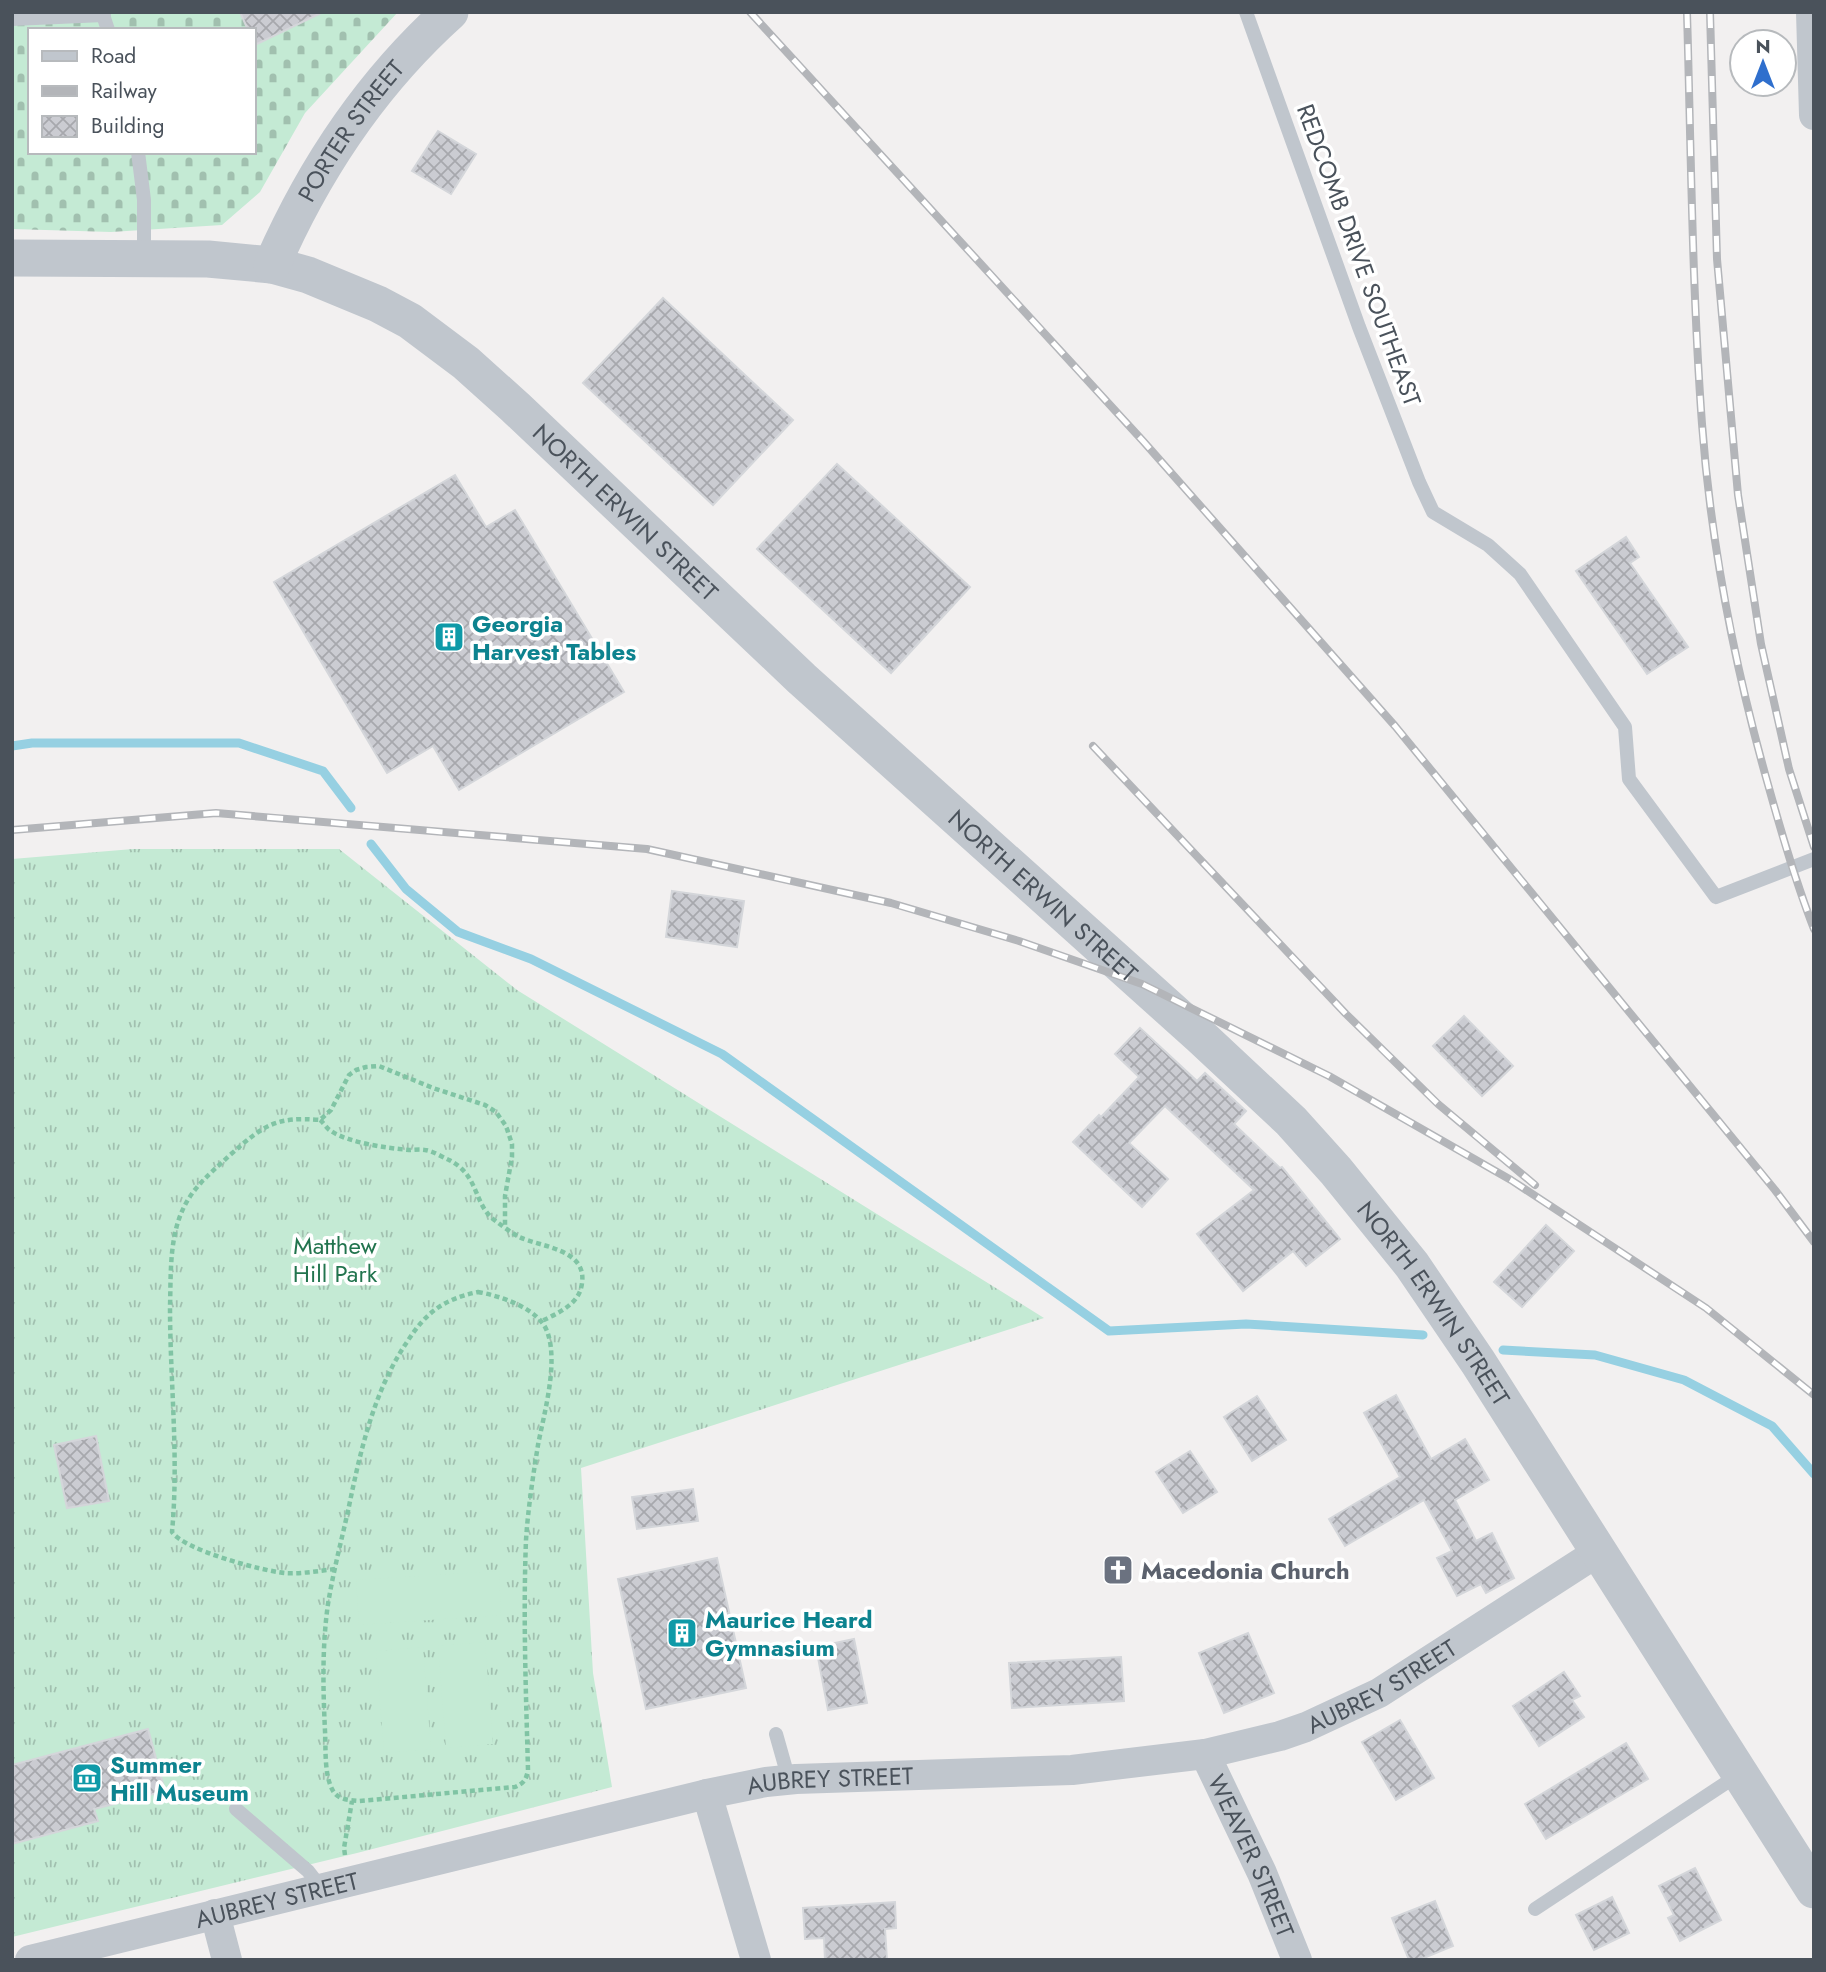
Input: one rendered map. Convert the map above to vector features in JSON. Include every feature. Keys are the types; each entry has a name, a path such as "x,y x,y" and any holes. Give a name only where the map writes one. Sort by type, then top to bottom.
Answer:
{"street":[{"name":"PORTER STREET","path":"272,265 291,222 318,173 350,125 391,69 450,12"},
{"path":"1811,12 1814,115"},
{"name":"NORTH ERWIN STREET","path":"12,258 144,257 272,265 309,275 378,304 419,328 466,363 612,497 802,679 1191,1027 1291,1121 1336,1171 1412,1265 1478,1362 1814,1891"},
{"name":"AUBREY STREET","path":"30,1960 707,1794 789,1780 826,1777 1046,1772 1205,1754 1279,1736 1306,1727 1379,1693 1598,1552"},
{"name":"WEAVER STREET","path":"1205,1754 1262,1872 1297,1960"},
{"path":"707,1794 756,1960"},
{"path":"215,1914 227,1960"}],"lane":[{"name":"REDCOMB DRIVE SOUTHEAST","path":"1246,12 1359,327 1433,512 1488,545 1520,573 1625,727 1629,779 1716,897 1814,859"},
{"path":"12,19 103,14"},
{"path":"138,154 144,200 144,257"},
{"path":"776,1734 789,1780"},
{"path":"1535,1909 1739,1774"},
{"path":"236,1809 308,1871 321,1889"}],"path":[{"path":"335,1569 302,1574 281,1573 196,1548 182,1542 172,1532 175,1487 170,1278 179,1218 194,1190 254,1134 269,1124 284,1120 320,1120 331,1110 349,1075 366,1067 379,1066 485,1105 496,1112 506,1126 512,1144 505,1196 505,1227"},
{"path":"320,1120 330,1131 345,1138 386,1147 426,1150 449,1160 462,1168 473,1182 490,1216 520,1237 556,1248 575,1261 583,1279 581,1291 575,1301 559,1313 541,1321"},
{"path":"478,1292 498,1296 521,1306 541,1321 548,1333 551,1370 526,1539 526,1779 514,1787 359,1801 339,1798 329,1781 327,1759 323,1676 328,1606 367,1429 395,1362 421,1324 448,1300 478,1292"},
{"path":"352,1801 344,1848 356,1881"}],"green space":[{"path":"12,12 398,12 305,113 260,192 222,225 111,232 12,229"},
{"name":"Matthew Hill Park","path":"133,849 339,849 517,990 1044,1318 581,1468 593,1673 612,1787 357,1853 12,1937 12,859"},
{"path":"499,1571 501,1615 359,1625 356,1580"},
{"path":"485,1642 493,1744 446,1748 438,1646"},
{"path":"423,1647 431,1749 384,1753 376,1651"}],"building":[{"path":"240,12 323,12 256,45 256,28 247,28"},
{"path":"438,131 476,154 451,194 412,171"},
{"path":"663,298 793,420 713,505 583,383"},
{"path":"837,464 970,587 891,673 757,549"},
{"name":"Georgia Harvest Tables","path":"455,475 486,527 515,510 624,692 459,790 433,746 387,773 274,582"},
{"path":"1626,537 1639,557 1630,563 1688,647 1647,674 1576,571"},
{"path":"672,891 744,901 737,947 666,937"},
{"path":"1464,1016 1513,1066 1482,1096 1433,1046"},
{"path":"1140,1028 1197,1081 1205,1073 1246,1111 1234,1124 1282,1167 1340,1239 1306,1266 1293,1251 1243,1291 1197,1234 1254,1190 1165,1106 1129,1143 1168,1179 1142,1207 1073,1142 1139,1077 1115,1054"},
{"path":"1546,1225 1574,1251 1522,1307 1494,1282"},
{"path":"1396,1395 1431,1459 1465,1439 1489,1480 1455,1500 1476,1541 1492,1533 1514,1578 1486,1593 1481,1584 1457,1596 1437,1558 1452,1551 1424,1500 1345,1546 1329,1519 1400,1477 1364,1413"},
{"path":"1257,1396 1286,1440 1252,1461 1224,1417"},
{"path":"96,1436 109,1501 67,1508 54,1445"},
{"path":"1190,1451 1217,1492 1183,1513 1156,1472"},
{"path":"693,1489 698,1521 637,1529 632,1497"},
{"name":"Maurice Heard Gymnasium","path":"717,1558 746,1688 646,1709 618,1579"},
{"path":"1248,1633 1274,1693 1224,1713 1199,1653"},
{"path":"854,1639 867,1703 828,1710 816,1647"},
{"path":"1121,1657 1124,1701 1012,1708 1009,1663"},
{"path":"1564,1672 1580,1696 1572,1700 1584,1717 1539,1746 1513,1706"},
{"path":"1400,1720 1434,1778 1396,1800 1362,1742"},
{"name":"Summer Hill Museum","path":"148,1729 165,1791 94,1809 98,1821 12,1844 12,1765"},
{"path":"1626,1743 1648,1779 1546,1839 1525,1804"},
{"path":"1695,1868 1721,1920 1680,1941 1668,1918 1674,1915 1659,1886"},
{"path":"1612,1897 1629,1933 1594,1950 1576,1915"},
{"path":"1435,1901 1453,1946 1419,1960 1409,1960 1392,1918"},
{"path":"895,1902 896,1928 885,1929 887,1960 825,1960 824,1938 805,1939 803,1908"}],"waterway":[{"path":"12,746 32,743 239,743 323,771 351,808"},
{"path":"371,844 406,889 458,932 531,959 722,1054 1109,1331 1246,1324 1423,1335"},
{"path":"1503,1350 1595,1355 1684,1380 1772,1426 1814,1474"}],"railway":[{"path":"750,12 1143,441 1395,726 1775,1190 1814,1242"},
{"path":"1687,12 1696,321 1706,470 1718,562 1757,744 1784,841 1814,929"},
{"path":"1710,12 1717,259 1738,495 1761,644 1789,769 1814,847"},
{"path":"1093,746 1346,1014 1438,1104 1535,1185"},
{"path":"12,830 216,813 647,849 891,903 1019,941 1142,984 1329,1076 1511,1180 1706,1308 1814,1395"}],"place":[{"name":"Georgia Harvest Tables","path":"449,637"},
{"name":"Macedonia Church","path":"1118,1570"},
{"name":"Maurice Heard Gymnasium","path":"682,1633"},
{"name":"Summer Hill Museum","path":"87,1778"}]}
